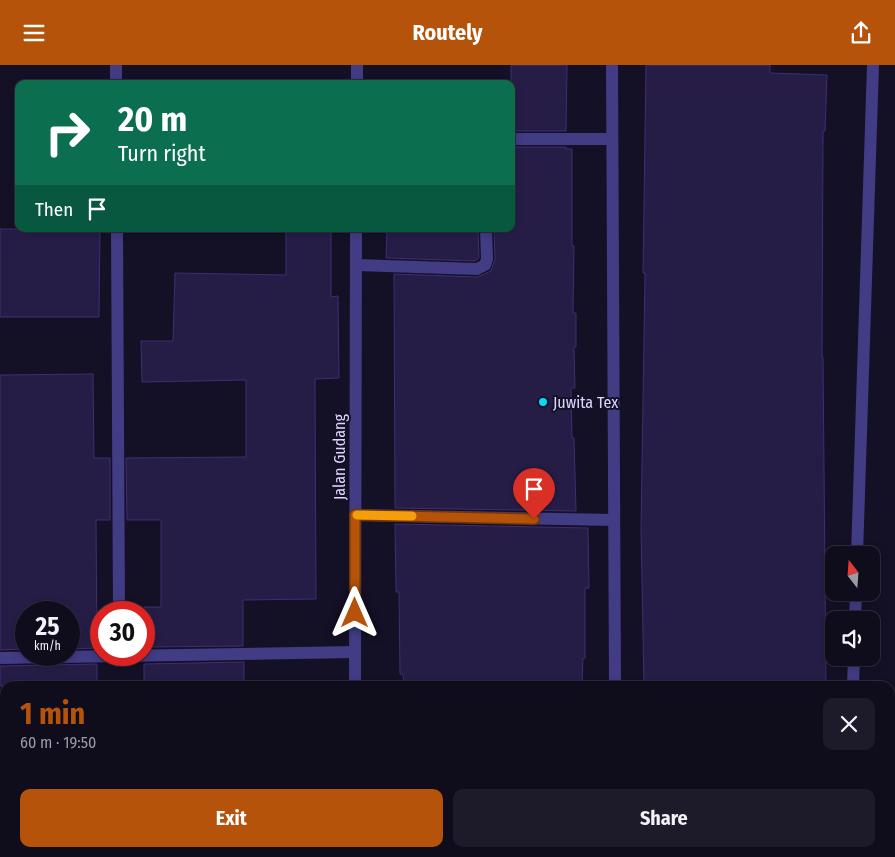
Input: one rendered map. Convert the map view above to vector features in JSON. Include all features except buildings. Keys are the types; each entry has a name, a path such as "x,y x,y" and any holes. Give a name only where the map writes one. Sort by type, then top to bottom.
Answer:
{"street":[{"path":"116,65 116,80"},
{"path":"357,65 357,80"},
{"path":"612,65 615,681"},
{"path":"857,546 873,65"},
{"path":"515,139 612,139"},
{"path":"117,232 119,601"},
{"name":"Jalan Gudang","path":"355,681 356,232"},
{"path":"356,265 477,269 485,265 487,259 486,232"},
{"path":"355,515 614,520"},
{"path":"155,655 355,652"},
{"path":"0,658 90,656"},
{"path":"853,681 854,666"}],"slow traffic":[{"path":"357,515 412,516"}],"place":[{"name":"Juwita Tex","path":"543,402"}],"route":[{"path":"355,613 355,515 534,519"}]}
